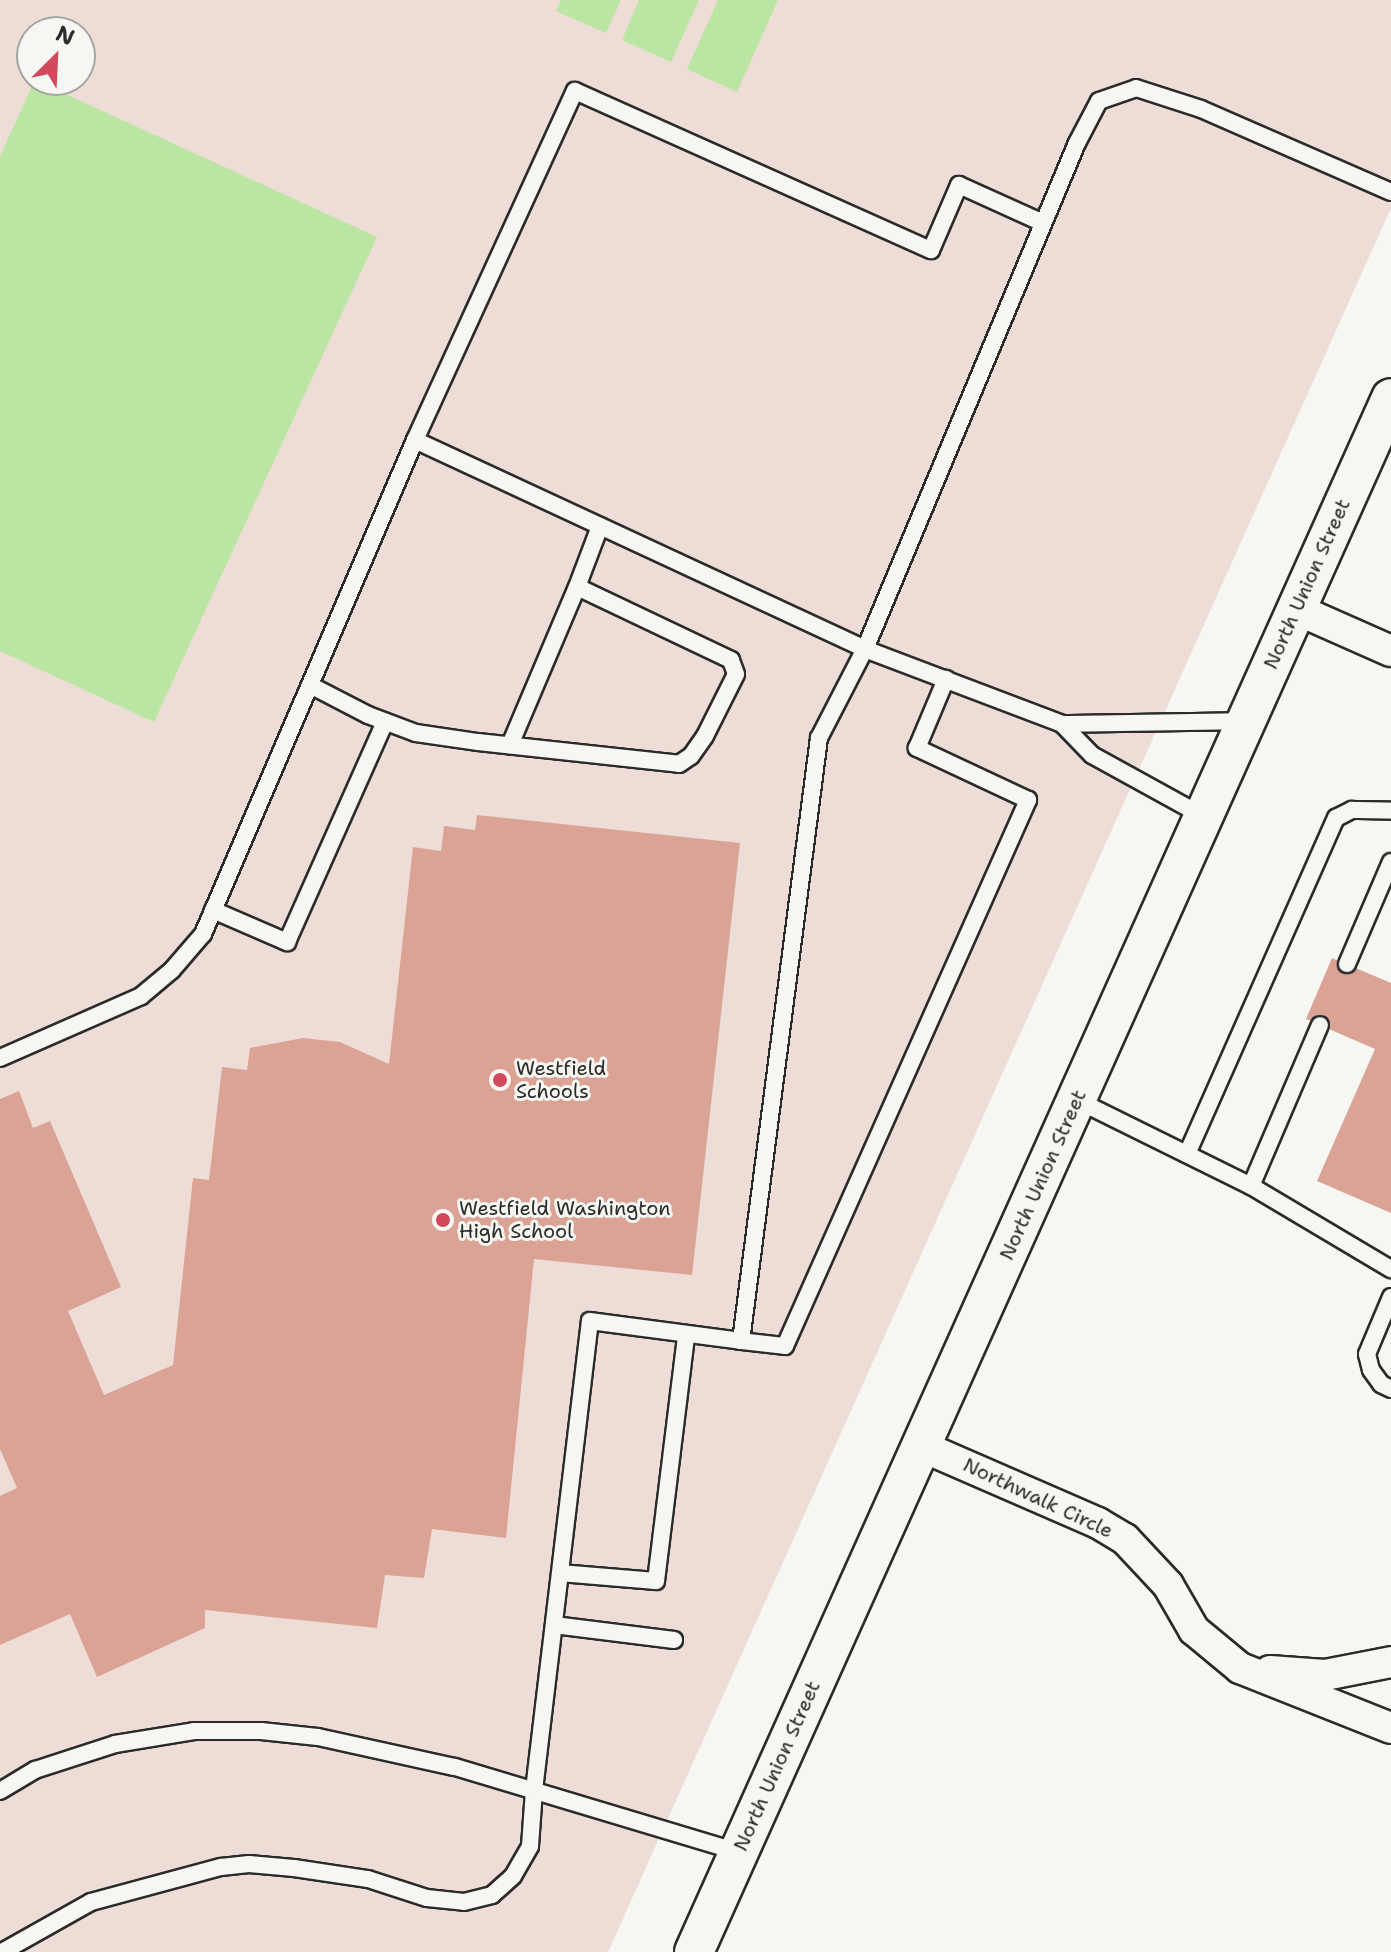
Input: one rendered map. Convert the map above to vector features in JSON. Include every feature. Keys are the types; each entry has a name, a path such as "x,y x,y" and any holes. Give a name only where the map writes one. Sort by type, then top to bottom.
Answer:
{"street":[{"name":"North Union Street","path":"694,1952 1391,398"},
{"path":"1296,609 1391,651"},
{"name":"Northwalk Circle","path":"921,1446 1098,1523 1125,1539 1168,1585 1194,1630 1240,1668 1391,1728"},
{"path":"1240,1668 1325,1675 1391,1662"}],"lane":[{"path":"741,1341 819,738 865,649 1077,143 1099,101 1136,88 1201,109 1391,192"},
{"path":"0,1058 141,996 172,970 203,934 415,440 575,91 931,250 959,185 1043,223"},
{"path":"415,440 865,649 1062,724 1246,721"},
{"path":"510,745 600,526"},
{"path":"310,685 385,722 416,733 679,764 691,756 705,736 736,674 731,660 577,587"},
{"path":"2,1952 91,1902 221,1867 249,1864 294,1868 368,1879 427,1898 464,1902 492,1895 513,1876 530,1846 590,1321 686,1336 785,1346 1028,800 917,748 946,679"},
{"path":"213,910 287,942 385,722"},
{"path":"1062,724 1092,755 1205,817"},
{"path":"1187,1154 1336,818 1352,810 1391,811"},
{"path":"1347,964 1391,862"},
{"path":"1251,1186 1320,1025"},
{"path":"1077,1100 1251,1186 1391,1269"},
{"path":"1391,1297 1367,1354 1376,1377 1391,1389"},
{"path":"560,1573 656,1581 686,1336"},
{"path":"554,1625 674,1640"},
{"path":"0,1791 35,1770 115,1744 194,1731 248,1731 332,1740 455,1767 739,1852"}],"shaded area":[{"name":"Westfield Schools","path":"0,0 1391,0 1391,208 608,1952 0,1952"}],"green space":[{"path":"561,0 621,0 606,33 556,11"},
{"path":"639,0 699,0 671,62 622,40"},
{"path":"718,0 778,0 737,92 687,69"},
{"path":"28,96 70,96 377,237 154,722 0,651 0,156"}],"building":[{"name":"Westfield Washington High School","path":"477,815 740,843 692,1275 534,1259 506,1538 432,1529 424,1578 385,1575 377,1628 205,1610 205,1628 97,1677 70,1614 0,1645 0,1496 17,1488 0,1449 0,1099 19,1091 33,1128 50,1121 121,1287 68,1311 104,1395 173,1365 193,1178 209,1180 222,1067 247,1070 250,1048 303,1038 340,1042 389,1064 413,847 441,851 444,826 475,830"},
{"path":"1332,958 1391,983 1391,1213 1317,1181 1375,1049 1306,1019"}],"place":[{"name":"Westfield Schools","path":"500,1080"},
{"name":"Westfield Washington High School","path":"443,1220"}]}
